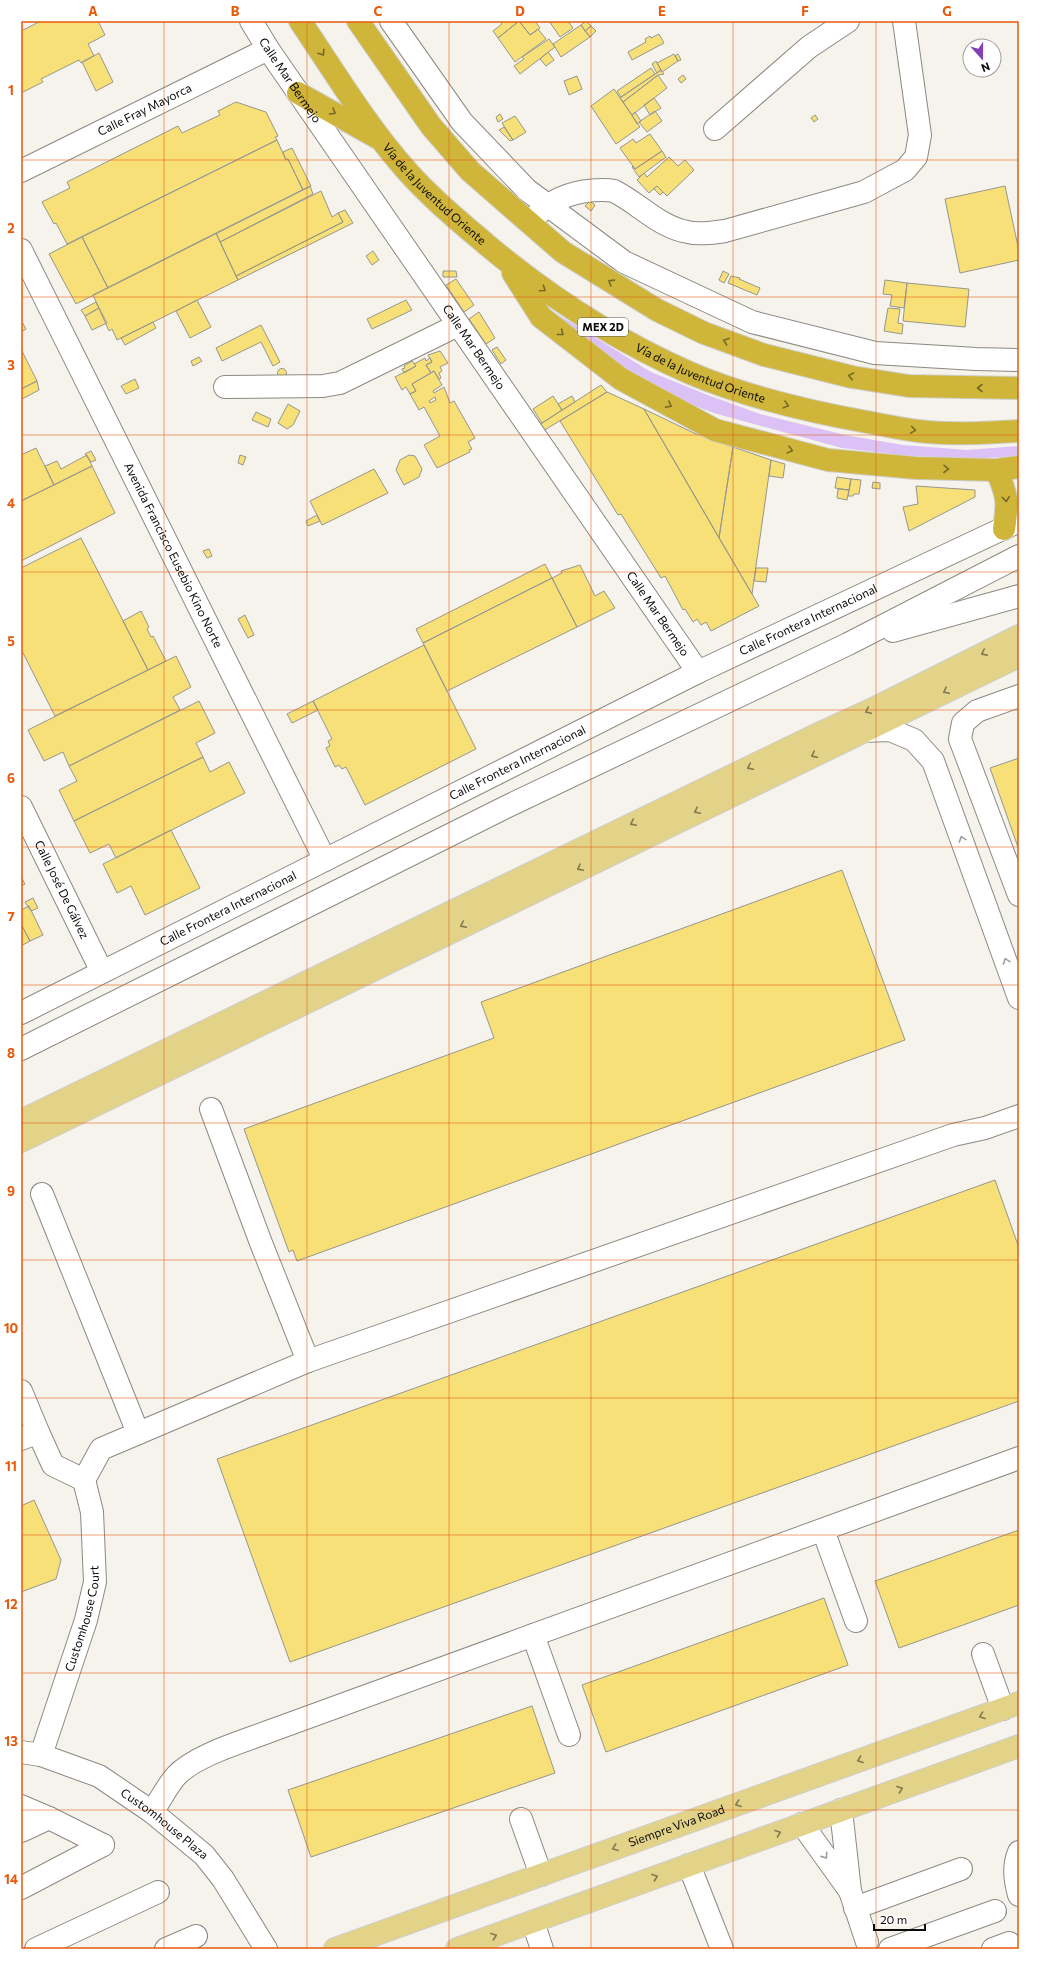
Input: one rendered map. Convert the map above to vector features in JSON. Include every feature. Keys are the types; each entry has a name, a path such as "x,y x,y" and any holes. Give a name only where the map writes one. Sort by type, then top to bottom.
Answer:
{"highway":[{"name":"Vía de la Juventud Oriente","path":"300,21 381,140 407,171 432,197 541,288 624,340 690,373 767,400 812,412 919,431 973,434 1019,431"},
{"path":"358,21 431,126 470,171 563,252 657,310 704,333 764,355 852,377 909,386 1019,388"},
{"path":"298,94 381,140"},
{"path":"504,258 542,317 621,379 714,430 828,460 916,468 996,470 1019,467"},
{"path":"996,470 1005,490 1011,525"}],"main road":[{"path":"21,1121 812,737 871,710 1019,636"},
{"path":"21,1141 1019,656"},
{"name":"Siempre Viva Road","path":"335,1949 1011,1706"},
{"path":"457,1949 841,1810 1017,1751"}],"street":[{"name":"Calle Mar Bermejo","path":"251,21 298,94 698,672"},
{"path":"391,21 462,122 527,190 546,206 624,262 752,322 875,353 1019,360"},
{"path":"715,129 809,47 848,21"},
{"path":"529,223 546,206 574,193 594,190 612,190 663,224 683,231 702,234 725,231 864,192 890,179 905,170 916,157 920,135 904,21"},
{"name":"Calle Fray Mayorca","path":"21,171 268,49"},
{"name":"Avenida Francisco Eusebio Kino Norte","path":"21,250 325,860"},
{"path":"225,387 323,386 340,383 458,325"},
{"name":"Calle Frontera Internacional","path":"21,1012 698,672 1011,525"},
{"path":"21,1049 506,807 848,644 1019,556"},
{"path":"848,644 1019,596"},
{"path":"1019,696 977,711 963,723 960,739 1019,894"},
{"path":"812,737 890,730 914,740 934,761 1019,998"},
{"name":"Calle José De Gálvez","path":"21,807 102,972"},
{"path":"212,1109 261,1243 308,1360"},
{"path":"21,1391 29,1436 53,1465 84,1480 100,1448 308,1360 953,1135 985,1128 1019,1116"},
{"path":"42,1194 138,1433"},
{"path":"152,1812 176,1776 192,1763 273,1730 1019,1458"},
{"name":"Customhouse Court","path":"31,1753 86,1620 95,1582 92,1512 84,1480"},
{"path":"822,1530 856,1621"},
{"path":"533,1636 569,1735"},
{"path":"983,1654 1011,1706"},
{"name":"Customhouse Plaza","path":"31,1753 99,1776 152,1812 204,1855 223,1879 266,1949"},
{"path":"21,1806 50,1818 103,1845 21,1888"},
{"path":"841,1810 852,1900"},
{"path":"21,1831 50,1818"},
{"path":"521,1819 540,1875"},
{"path":"802,1824 852,1900 870,1947"},
{"path":"1019,1852 1016,1860 1015,1880 1019,1895"},
{"path":"689,1866 722,1949"},
{"path":"852,1900 961,1869"},
{"path":"36,1949 158,1892"},
{"path":"890,1949 994,1911"},
{"path":"533,1922 542,1949"},
{"path":"166,1949 196,1936"}],"shaded area":[{"path":"541,304 651,372 760,414 845,435 903,445 967,450 1019,446 1019,456 968,459 901,455 842,448 717,414 673,398 641,381"}],"building":[{"path":"41,21 98,21 105,35 88,44 94,56 81,63 79,60 41,79 43,82 21,93 21,31"},
{"path":"499,21 519,21 498,38 493,31 502,24"},
{"path":"519,21 535,21 540,28 530,35"},
{"path":"519,21 530,35 538,29 546,39 515,62 498,38"},
{"path":"549,21 568,21 573,28 560,37"},
{"path":"586,21 591,26 585,31 581,25"},
{"path":"581,25 590,37 561,57 553,44"},
{"path":"591,26 596,31 590,37 585,31"},
{"path":"659,34 664,43 632,60 628,52 646,42 645,39 650,36 651,38"},
{"path":"549,39 555,47 520,74 514,66 524,59 522,57"},
{"path":"548,52 554,60 546,66 540,59"},
{"path":"99,53 113,82 96,91 82,62"},
{"path":"674,54 678,61 662,72 657,63"},
{"path":"678,54 681,60 678,61 675,56"},
{"path":"656,61 661,70 657,73 652,64"},
{"path":"651,68 655,74 621,97 617,91"},
{"path":"661,70 664,74 658,75 623,102 620,98"},
{"path":"658,75 667,88 632,115 623,102"},
{"path":"683,75 686,79 681,83 678,79"},
{"path":"577,76 582,89 569,95 564,81"},
{"path":"614,89 640,127 616,144 591,106"},
{"path":"654,98 661,108 650,115 644,105"},
{"path":"236,102 266,112 278,136 275,137 277,140 67,244 56,223 54,224 42,202 70,188 67,182 178,126 182,133 220,115 218,111"},
{"path":"655,111 662,121 647,132 639,122"},
{"path":"635,112 641,121 637,124 632,115"},
{"path":"500,114 503,119 498,122 496,117"},
{"path":"815,115 818,119 814,122 811,118"},
{"path":"515,116 526,132 513,140 502,123"},
{"path":"504,127 513,140 510,141 499,130"},
{"path":"650,134 662,151 635,169 620,148 633,139 636,143"},
{"path":"277,140 286,160 288,159 303,190 108,288 82,237"},
{"path":"292,148 311,186 303,190 283,152"},
{"path":"662,151 666,157 639,177 632,167 633,166 635,169"},
{"path":"669,157 678,166 685,160 694,170 667,196 657,186 649,193 637,180 644,173 647,177"},
{"path":"310,186 313,194 220,242 216,233"},
{"path":"657,186 663,192 660,195 654,189"},
{"path":"1005,186 1019,251 1019,260 960,273 945,199"},
{"path":"321,191 332,217 338,213 343,222 236,276 220,242"},
{"path":"590,201 595,205 591,211 585,206"},
{"path":"345,210 353,223 238,280 236,276 343,222 338,213"},
{"path":"216,233 238,280 117,340 112,329 109,331 93,295"},
{"path":"82,237 108,288 76,304 49,254"},
{"path":"373,251 379,260 372,265 366,256"},
{"path":"443,271 456,271 457,277 443,277"},
{"path":"723,271 729,274 724,283 719,280"},
{"path":"731,276 740,278 739,279 760,288 757,295 728,283"},
{"path":"456,279 474,305 464,312 446,285"},
{"path":"885,280 907,283 904,308 890,306 892,295 883,294"},
{"path":"907,283 969,289 965,327 903,321"},
{"path":"197,300 211,327 190,338 176,311"},
{"path":"406,300 412,310 372,329 367,319"},
{"path":"96,302 99,308 85,316 81,310"},
{"path":"99,308 107,323 92,330 85,316"},
{"path":"888,308 900,309 898,323 903,324 902,334 884,331"},
{"path":"479,312 495,338 486,344 469,319"},
{"path":"21,320 26,329 21,332"},
{"path":"153,322 156,328 125,345 121,338"},
{"path":"261,325 280,362 273,366 261,342 222,361 216,348"},
{"path":"497,347 506,360 501,364 492,350"},
{"path":"21,349 37,381 21,389"},
{"path":"440,351 448,363 440,367 442,371 439,373 441,378 439,379 434,371 431,373 426,365 432,362 428,355"},
{"path":"199,357 202,361 193,366 191,361"},
{"path":"425,358 426,361 430,358 432,362 426,365 431,373 412,384 416,391 410,394 406,387 402,390 395,377 416,366 414,364"},
{"path":"412,361 416,366 404,373 402,369 405,368 404,366"},
{"path":"280,369 284,369 286,373 284,377 280,377 278,375 278,371"},
{"path":"434,371 442,385 433,391 434,393 444,387 450,403 454,401 475,438 468,442 472,449 469,450 470,452 437,468 424,445 440,436 424,407 419,410 410,394 416,391 412,384","holes":["435,397 436,400 430,403 429,401"]},
{"path":"135,379 139,388 126,394 121,386"},
{"path":"37,381 39,390 22,399 21,389"},
{"path":"601,385 607,392 543,431 539,425"},
{"path":"607,392 644,409 759,606 711,631 706,622 701,625 697,619 693,622 685,609 683,610 665,576 661,578 621,514 618,515 560,421"},
{"path":"553,396 562,410 542,423 533,409"},
{"path":"572,396 575,402 562,410 558,404"},
{"path":"288,404 300,411 293,425 287,429 278,423"},
{"path":"644,409 694,433 733,447 719,538"},
{"path":"256,412 271,419 268,427 252,420"},
{"path":"733,447 771,460 752,594 719,538"},
{"path":"36,448 54,485 21,501 21,455"},
{"path":"91,451 96,460 91,462 85,454"},
{"path":"87,455 92,466 54,485 45,466 57,461 61,469"},
{"path":"240,455 246,457 243,465 238,463"},
{"path":"409,455 415,456 422,469 419,477 404,485 396,470 400,460"},
{"path":"771,460 785,464 783,478 769,476"},
{"path":"92,466 115,513 21,561 21,501"},
{"path":"374,469 388,493 322,525 310,501"},
{"path":"837,477 851,479 849,490 835,488"},
{"path":"851,479 861,480 859,494 848,496"},
{"path":"873,482 880,483 880,489 872,488"},
{"path":"916,486 975,490 975,497 909,531 903,507 918,504"},
{"path":"838,489 849,490 847,500 837,498"},
{"path":"317,515 320,521 308,526 306,521"},
{"path":"81,538 148,670 55,716 21,649 21,568"},
{"path":"209,549 212,556 207,558 203,551"},
{"path":"545,564 552,578 423,643 416,629"},
{"path":"580,565 595,596 604,591 615,608 577,627 552,578 562,573 561,571"},
{"path":"756,568 768,568 766,582 754,581"},
{"path":"552,578 577,627 447,691 423,643"},
{"path":"141,611 149,627 147,629 151,637 153,636 166,661 148,670 123,621"},
{"path":"245,615 254,635 248,638 238,619"},
{"path":"424,645 476,749 365,805 346,767 342,769 339,765 335,767 326,748 330,746 328,741 332,739 313,701"},
{"path":"176,656 191,687 173,697 180,710 69,766 63,752 44,761 28,730"},
{"path":"199,701 215,733 196,743 203,757 74,821 59,790 77,781 69,766"},
{"path":"313,701 318,710 292,723 287,714"},
{"path":"203,757 210,772 229,762 245,793 116,858 109,844 90,853 74,821"},
{"path":"1019,758 1019,850 990,768"},
{"path":"171,830 200,888 145,915 131,886 117,893 103,864"},
{"path":"842,870 905,1040 297,1261 293,1250 289,1252 244,1129 494,1038 481,1002"},
{"path":"21,877 25,884 21,886"},
{"path":"33,898 38,908 31,911 25,902"},
{"path":"29,906 43,935 30,941 21,924 21,910"},
{"path":"21,924 30,941 21,946"},
{"path":"995,1180 1019,1248 1019,1401 290,1662 217,1459"},
{"path":"34,1500 61,1560 56,1579 21,1592 21,1506"},
{"path":"1019,1530 1019,1605 899,1648 875,1581"},
{"path":"824,1598 848,1665 606,1752 582,1685"},
{"path":"532,1706 555,1773 311,1857 288,1790"}]}
